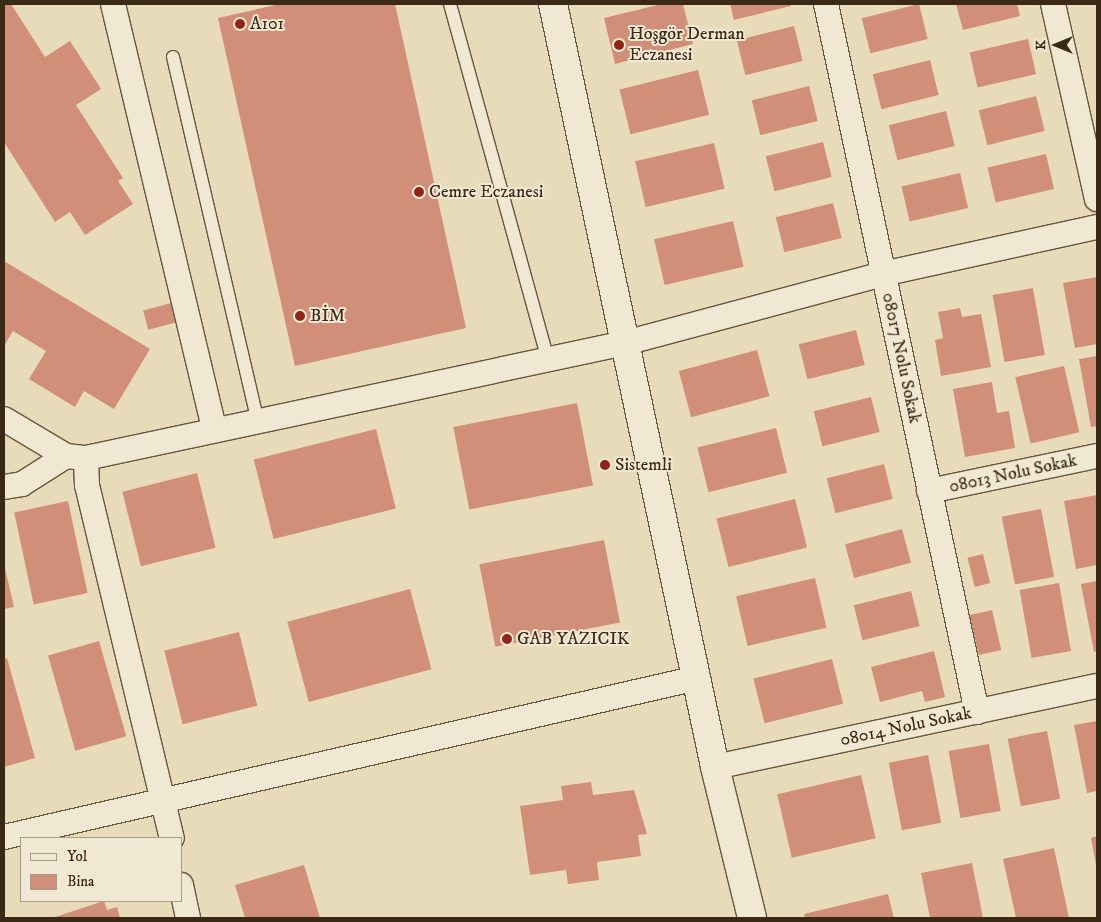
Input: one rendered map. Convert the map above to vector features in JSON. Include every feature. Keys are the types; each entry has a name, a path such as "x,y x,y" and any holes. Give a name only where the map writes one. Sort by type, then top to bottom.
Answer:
{"street":[{"path":"113,4 214,428"},
{"path":"553,4 715,767 752,918"},
{"name":"08017 Nolu Sokak","path":"826,4 977,712"},
{"path":"1053,4 1097,199"},
{"path":"4,487 22,484 76,457 625,343 883,274 1097,227"},
{"path":"4,419 76,457 87,484 165,802 172,837"},
{"name":"08013 Nolu Sokak","path":"929,491 1097,456"},
{"path":"4,837 165,802 697,678"},
{"name":"08014 Nolu Sokak","path":"715,767 1097,686"},
{"path":"182,890 188,918"}],"lane":[{"path":"450,4 548,359"},
{"path":"174,57 257,419"}],"building":[{"path":"4,4 11,4 45,57 70,41 101,89 76,105 123,178 118,181 133,204 85,235 70,212 55,222 4,142"},
{"path":"280,4 395,4 466,328 295,366 218,18"},
{"path":"662,4 683,4 693,44 615,64 604,18"},
{"path":"730,4 791,4 791,6 734,20"},
{"path":"919,4 928,39 870,53 862,18"},
{"path":"956,4 1017,4 1020,16 963,30"},
{"path":"794,26 803,61 745,75 737,40"},
{"path":"1028,39 1036,74 978,88 970,52"},
{"path":"930,60 939,95 881,109 873,74"},
{"path":"698,70 709,115 631,134 619,90"},
{"path":"809,86 818,121 760,135 752,100"},
{"path":"1036,96 1045,131 987,145 979,110"},
{"path":"946,111 955,146 897,160 889,125"},
{"path":"823,142 832,177 774,191 766,156"},
{"path":"714,143 725,189 646,207 635,161"},
{"path":"1046,154 1054,189 996,203 988,167"},
{"path":"960,173 968,208 910,222 902,186"},
{"path":"833,203 842,238 784,252 776,217"},
{"path":"733,221 744,267 665,285 654,239"},
{"path":"4,261 150,349 114,409 84,391 75,407 29,379 46,351 13,331 4,346"},
{"path":"1097,277 1097,344 1075,348 1063,283"},
{"path":"1033,288 1045,355 1004,362 993,295"},
{"path":"175,302 180,321 148,330 143,311"},
{"path":"960,308 962,317 981,314 991,367 941,376 935,340 943,338 938,312"},
{"path":"856,330 865,365 807,379 799,344"},
{"path":"757,350 769,396 691,417 679,371"},
{"path":"1097,356 1097,426 1091,427 1079,359"},
{"path":"1064,366 1079,432 1031,444 1015,377"},
{"path":"992,382 997,413 1009,411 1015,448 965,457 953,389"},
{"path":"871,397 880,432 822,446 814,411"},
{"path":"577,403 593,485 469,509 453,427"},
{"path":"776,428 787,473 709,492 697,448"},
{"path":"376,429 396,509 274,539 254,459"},
{"path":"884,464 893,499 835,513 827,478"},
{"path":"197,473 216,548 141,566 122,492"},
{"path":"1097,495 1097,565 1076,569 1064,501"},
{"path":"795,499 807,548 729,567 716,519"},
{"path":"68,501 88,593 34,604 14,512"},
{"path":"1041,509 1054,577 1015,584 1002,517"},
{"path":"902,529 911,563 854,578 845,544"},
{"path":"604,540 620,622 495,647 479,564"},
{"path":"983,554 990,583 975,587 967,558"},
{"path":"4,564 14,607 4,609"},
{"path":"815,578 826,628 748,646 736,596"},
{"path":"1097,581 1097,651 1094,652 1081,584"},
{"path":"1059,583 1071,651 1032,658 1020,590"},
{"path":"410,589 431,669 309,702 287,622"},
{"path":"911,591 920,626 862,640 854,605"},
{"path":"992,610 1001,650 979,655 970,615"},
{"path":"239,632 257,706 183,724 164,651"},
{"path":"99,641 126,736 75,751 48,656"},
{"path":"934,651 945,697 925,702 922,691 880,702 871,667"},
{"path":"7,658 35,758 4,767 4,659"},
{"path":"832,659 843,704 765,723 753,679"},
{"path":"1097,721 1097,791 1087,793 1074,725"},
{"path":"1047,731 1060,799 1021,806 1008,739"},
{"path":"989,744 1001,811 960,818 949,751"},
{"path":"928,755 941,823 902,830 889,763"},
{"path":"861,775 876,838 792,858 777,794"},
{"path":"591,782 593,795 634,790 647,834 638,835 641,856 597,862 599,880 568,884 566,870 530,875 520,806 563,800 561,786"},
{"path":"1097,836 1097,865 1096,865 1091,838"},
{"path":"1054,848 1069,918 1016,918 1003,859"},
{"path":"972,863 983,918 930,918 921,873"},
{"path":"304,865 320,918 245,918 235,885"},
{"path":"888,894 894,918 805,918 804,914"},
{"path":"104,902 107,910 117,907 120,918 52,918"}],"place":[{"name":"A101","path":"240,24"},
{"name":"Hoşgör Derman Eczanesi","path":"619,45"},
{"name":"Cemre Eczanesi","path":"419,192"},
{"name":"BİM","path":"300,316"},
{"name":"Sistemli","path":"605,465"},
{"name":"GAB YAZICIK","path":"507,639"}]}
